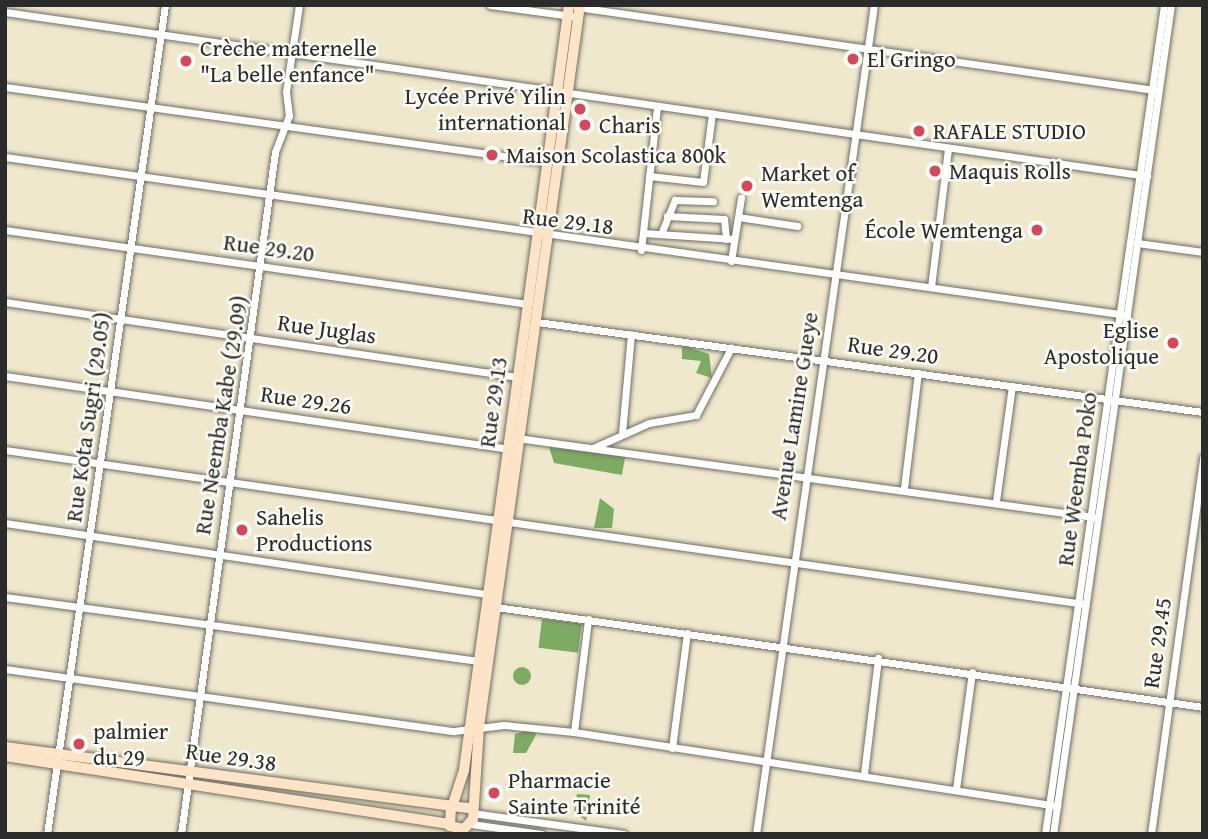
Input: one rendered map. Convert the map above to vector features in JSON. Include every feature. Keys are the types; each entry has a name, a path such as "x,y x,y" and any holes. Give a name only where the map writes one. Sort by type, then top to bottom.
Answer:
{"main road":[{"path":"469,821 478,661 513,444 537,322 542,238 574,10"},
{"name":"Rue 29.13","path":"513,444 518,377 528,304 542,238 547,162 563,93"},
{"path":"449,828 452,805 474,728 496,607 502,522"},
{"name":"Rue 29.38","path":"5,747 59,759 191,778 452,805 469,821 449,828 191,778"},
{"name":"Rue 29.38","path":"5,756 59,759"}],"street":[{"name":"Rue Kota Sugri (29.05)","path":"47,834 166,5"},
{"name":"Rue Neemba Kabe (29.09)","path":"181,834 271,196 285,126 299,5"},
{"path":"489,5 574,10 868,48 1155,90"},
{"name":"Avenue Lamine Gueye","path":"756,834 791,559 824,360 874,5"},
{"name":"Rue Weemba Poko","path":"1045,834 1053,805 1070,690 1155,90 1164,5"},
{"name":"Rue Weemba Poko","path":"1155,90 1171,5"},
{"path":"5,12 1143,175"},
{"path":"5,87 547,162"},
{"path":"640,250 657,107"},
{"path":"649,176 703,182 712,114"},
{"path":"931,287 948,148"},
{"name":"Rue 29.18","path":"5,158 542,238 931,287 1123,315"},
{"name":"Rue Weemba Poko","path":"1123,315 1137,243 1143,175"},
{"path":"730,239 741,198"},
{"path":"661,234 675,200 713,201"},
{"path":"667,216 724,219 730,239 731,261"},
{"path":"738,217 797,226"},
{"name":"Rue 29.20","path":"5,230 528,304"},
{"path":"643,233 730,239"},
{"path":"1137,243 1203,252"},
{"name":"Rue Juglas","path":"5,302 518,377"},
{"name":"Rue 29.20","path":"537,322 1203,412"},
{"path":"622,433 631,334"},
{"path":"592,448 622,433 696,415 731,348"},
{"path":"904,488 918,373"},
{"name":"Rue 29.26","path":"5,376 240,410 513,444 592,448 904,488 1094,517"},
{"path":"996,501 1012,386"},
{"path":"5,450 231,480 502,522 791,559 1082,604"},
{"name":"Rue 29.45","path":"1151,834 1203,458"},
{"path":"5,523 220,552 487,594"},
{"path":"5,597 478,661"},
{"path":"496,607 878,658 1070,690 1203,707"},
{"path":"574,732 588,619"},
{"path":"672,747 687,633"},
{"path":"864,774 878,658"},
{"path":"5,669 200,697 474,728 574,732 864,774 1053,805"},
{"path":"956,789 972,672"},
{"name":"Rue Weemba Poko","path":"1053,805 1053,834"},
{"path":"469,821 541,834"},
{"path":"469,821 624,834"}],"green space":[{"path":"682,345 709,354 712,378 696,373 701,361 682,359"},
{"path":"549,447 625,457 622,475 554,463"},
{"path":"600,498 614,509 612,528 594,528"},
{"path":"542,619 582,624 578,653 538,648"},
{"path":"522,667 528,670 531,676 528,682 522,685 516,682 513,676 516,670"},
{"path":"533,729 536,735 526,753 513,753 515,734"},
{"path":"577,794 590,795 586,821 574,811"}],"place":[{"name":"El Gringo","path":"853,59"},
{"name":"Crèche maternelle \"La belle enfance\"","path":"186,61"},
{"name":"Lycée Privé Yilin international","path":"580,109"},
{"name":"Charis","path":"585,125"},
{"name":"RAFALE STUDIO","path":"919,131"},
{"name":"Maison Scolastica 800k","path":"492,155"},
{"name":"Maquis Rolls","path":"935,171"},
{"name":"Market of Wemtenga","path":"747,186"},
{"name":"École Wemtenga","path":"1037,230"},
{"name":"Eglise Apostolique","path":"1173,343"},
{"name":"Sahelis Productions","path":"242,530"},
{"name":"palmier du 29","path":"79,744"},
{"name":"Pharmacie Sainte Trinité","path":"494,793"}]}
